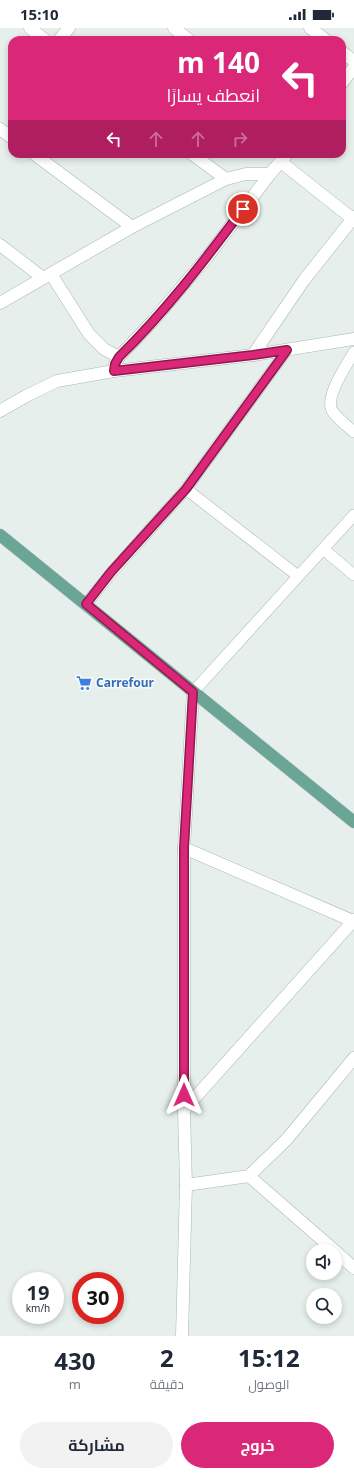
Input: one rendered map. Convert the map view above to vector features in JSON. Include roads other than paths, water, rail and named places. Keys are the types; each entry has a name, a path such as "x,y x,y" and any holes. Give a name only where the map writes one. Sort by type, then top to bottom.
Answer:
{"main road":[{"path":"0,535 354,822"}],"street":[{"path":"30,28 40,36"},
{"path":"174,28 185,36"},
{"path":"310,28 321,36"},
{"path":"346,55 354,62"},
{"path":"346,78 354,67"},
{"path":"0,128 8,135"},
{"path":"39,158 132,228"},
{"path":"197,158 226,179"},
{"path":"114,371 115,364 119,357 153,321 208,256 270,174 284,158 353,219 304,280 253,355"},
{"path":"0,303 132,228 226,179 246,174 270,174"},
{"path":"0,245 47,276 89,334 104,349 119,357"},
{"path":"0,411 26,396 57,382 114,371 253,355 354,339"},
{"path":"182,1336 186,1185 184,1110 184,848 193,692"},
{"path":"184,848 354,921 184,1110"},
{"path":"186,1185 249,1176 287,1139 354,1058"},
{"path":"249,1176 327,1244"},
{"path":"342,1257 354,1268"}],"lane":[{"path":"86,604 111,572 186,489 287,350"},
{"path":"354,352 331,396 330,404 333,412 354,432"},
{"path":"186,489 298,576"},
{"path":"193,692 354,515"},
{"path":"323,549 354,575"}],"place":[{"name":"Carrefour","path":"84,683"}]}
